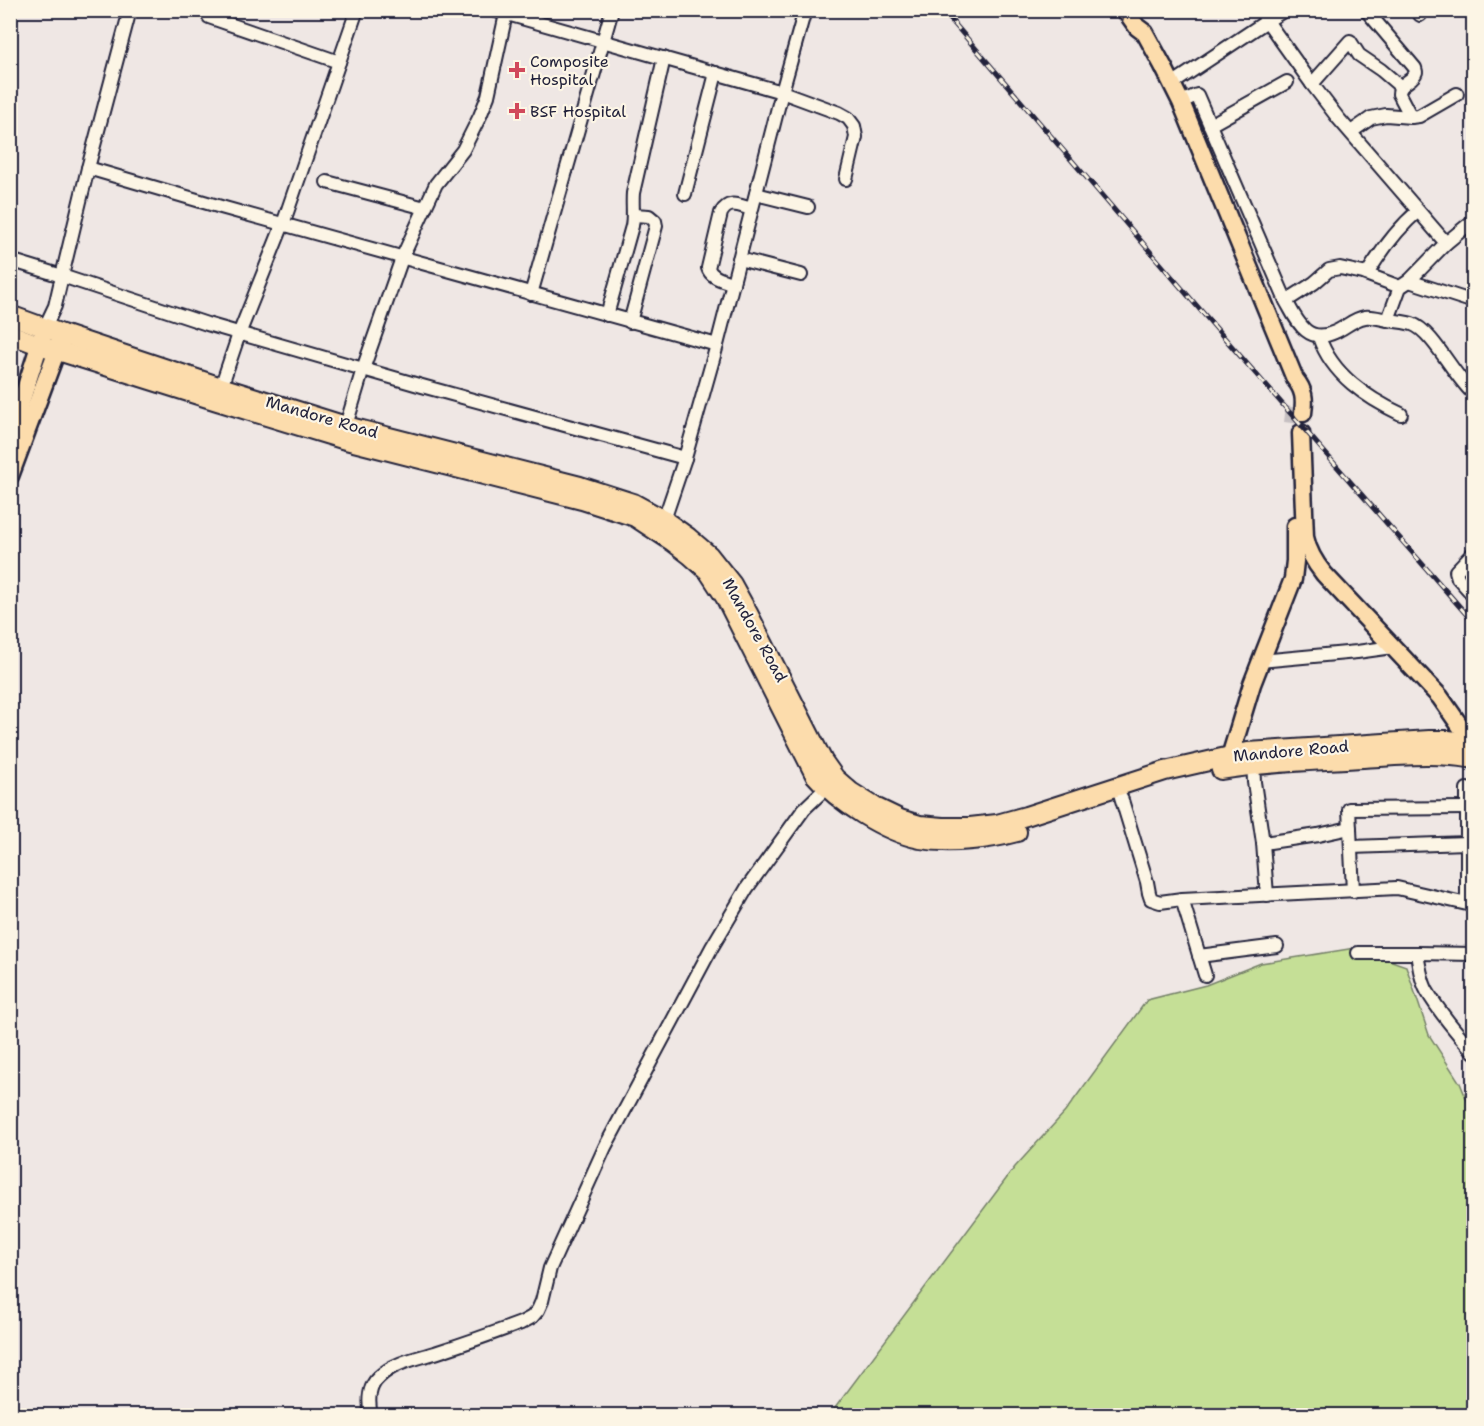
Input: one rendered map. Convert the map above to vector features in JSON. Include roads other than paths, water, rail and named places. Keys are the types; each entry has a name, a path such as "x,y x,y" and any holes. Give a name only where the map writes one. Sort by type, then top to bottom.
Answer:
{"highway":[{"name":"Mandore Road","path":"10,315 51,339"},
{"name":"Mandore Road","path":"10,334 51,339 344,433 635,517 673,542 708,571 725,597 815,775 826,788 848,806 896,831 920,839 970,840 1000,837 1230,763"},
{"name":"Mandore Road","path":"344,433 580,486 633,503 664,520 709,555 732,584 823,761 835,778 850,792 875,807 900,819 920,825 970,827 998,824 1165,771 1253,758 1458,756 1473,748"}],"main road":[{"path":"1125,10 1137,27 1145,33"},
{"path":"1140,10 1145,33 1180,102 1295,379 1307,546 1313,560 1440,697 1473,748"},
{"path":"10,436 16,405 51,339"},
{"path":"10,476 51,339"},
{"path":"1230,763 1245,705 1260,661 1292,585 1295,537 1291,451 1298,419"}],"street":[{"path":"51,339 62,276 130,10"},
{"path":"219,394 239,334 283,224 357,10"},
{"path":"493,10 782,92 839,113 848,118 854,126 856,137 846,179"},
{"path":"531,294 612,10"},
{"path":"664,520 685,458 717,345 805,10"},
{"path":"1172,84 1264,16 1285,10"},
{"path":"1366,10 1415,68 1414,77 1398,90 1411,117"},
{"path":"344,433 363,369 402,258 436,184 472,135 488,96 506,14"},
{"path":"1264,16 1312,84 1446,243"},
{"path":"209,17 339,62"},
{"path":"1312,84 1350,41 1359,56 1381,70 1401,87"},
{"path":"607,315 633,226 633,193 664,58"},
{"path":"685,194 716,73"},
{"path":"1210,125 1287,82"},
{"path":"1351,132 1371,118 1386,115 1419,116 1457,93"},
{"path":"1180,102 1197,95 1298,323 1306,331 1319,337 1328,356 1362,393 1401,414"},
{"path":"88,168 717,345"},
{"path":"327,182 425,207"},
{"path":"756,194 808,207"},
{"path":"733,284 713,276 708,268 721,213 725,206 730,204 752,209"},
{"path":"1366,274 1378,255 1418,211"},
{"path":"630,322 656,226 655,221 649,216 634,215"},
{"path":"1388,320 1404,284 1473,220"},
{"path":"739,259 801,275"},
{"path":"10,260 239,334 685,458"},
{"path":"1286,300 1314,283 1329,270 1340,268 1473,302"},
{"path":"51,339 55,306"},
{"path":"1319,337 1365,317 1414,324 1427,334 1464,386 1473,394"},
{"path":"1473,552 1456,571 1458,578 1473,596"},
{"path":"1260,661 1393,647"},
{"path":"1253,758 1268,895"},
{"path":"371,1416 369,1399 371,1388 379,1376 391,1368 521,1323 532,1317 538,1310 550,1268 605,1147 685,994 747,888 804,809 826,788"},
{"path":"1121,797 1151,899 1160,902 1397,888 1470,905 1467,789"},
{"path":"1353,891 1349,809 1466,808"},
{"path":"1263,843 1350,828"},
{"path":"1351,847 1467,843"},
{"path":"1182,899 1205,975"},
{"path":"1199,956 1277,946"},
{"path":"1358,953 1473,954"},
{"path":"1417,953 1426,989 1473,1052"}],"tunnel":[{"path":"1292,423 1294,405"}],"railway":[{"path":"941,10 1474,623"}],"place":[{"name":"Composite Hospital","path":"517,70"},
{"name":"BSF Hospital","path":"517,111"}]}
